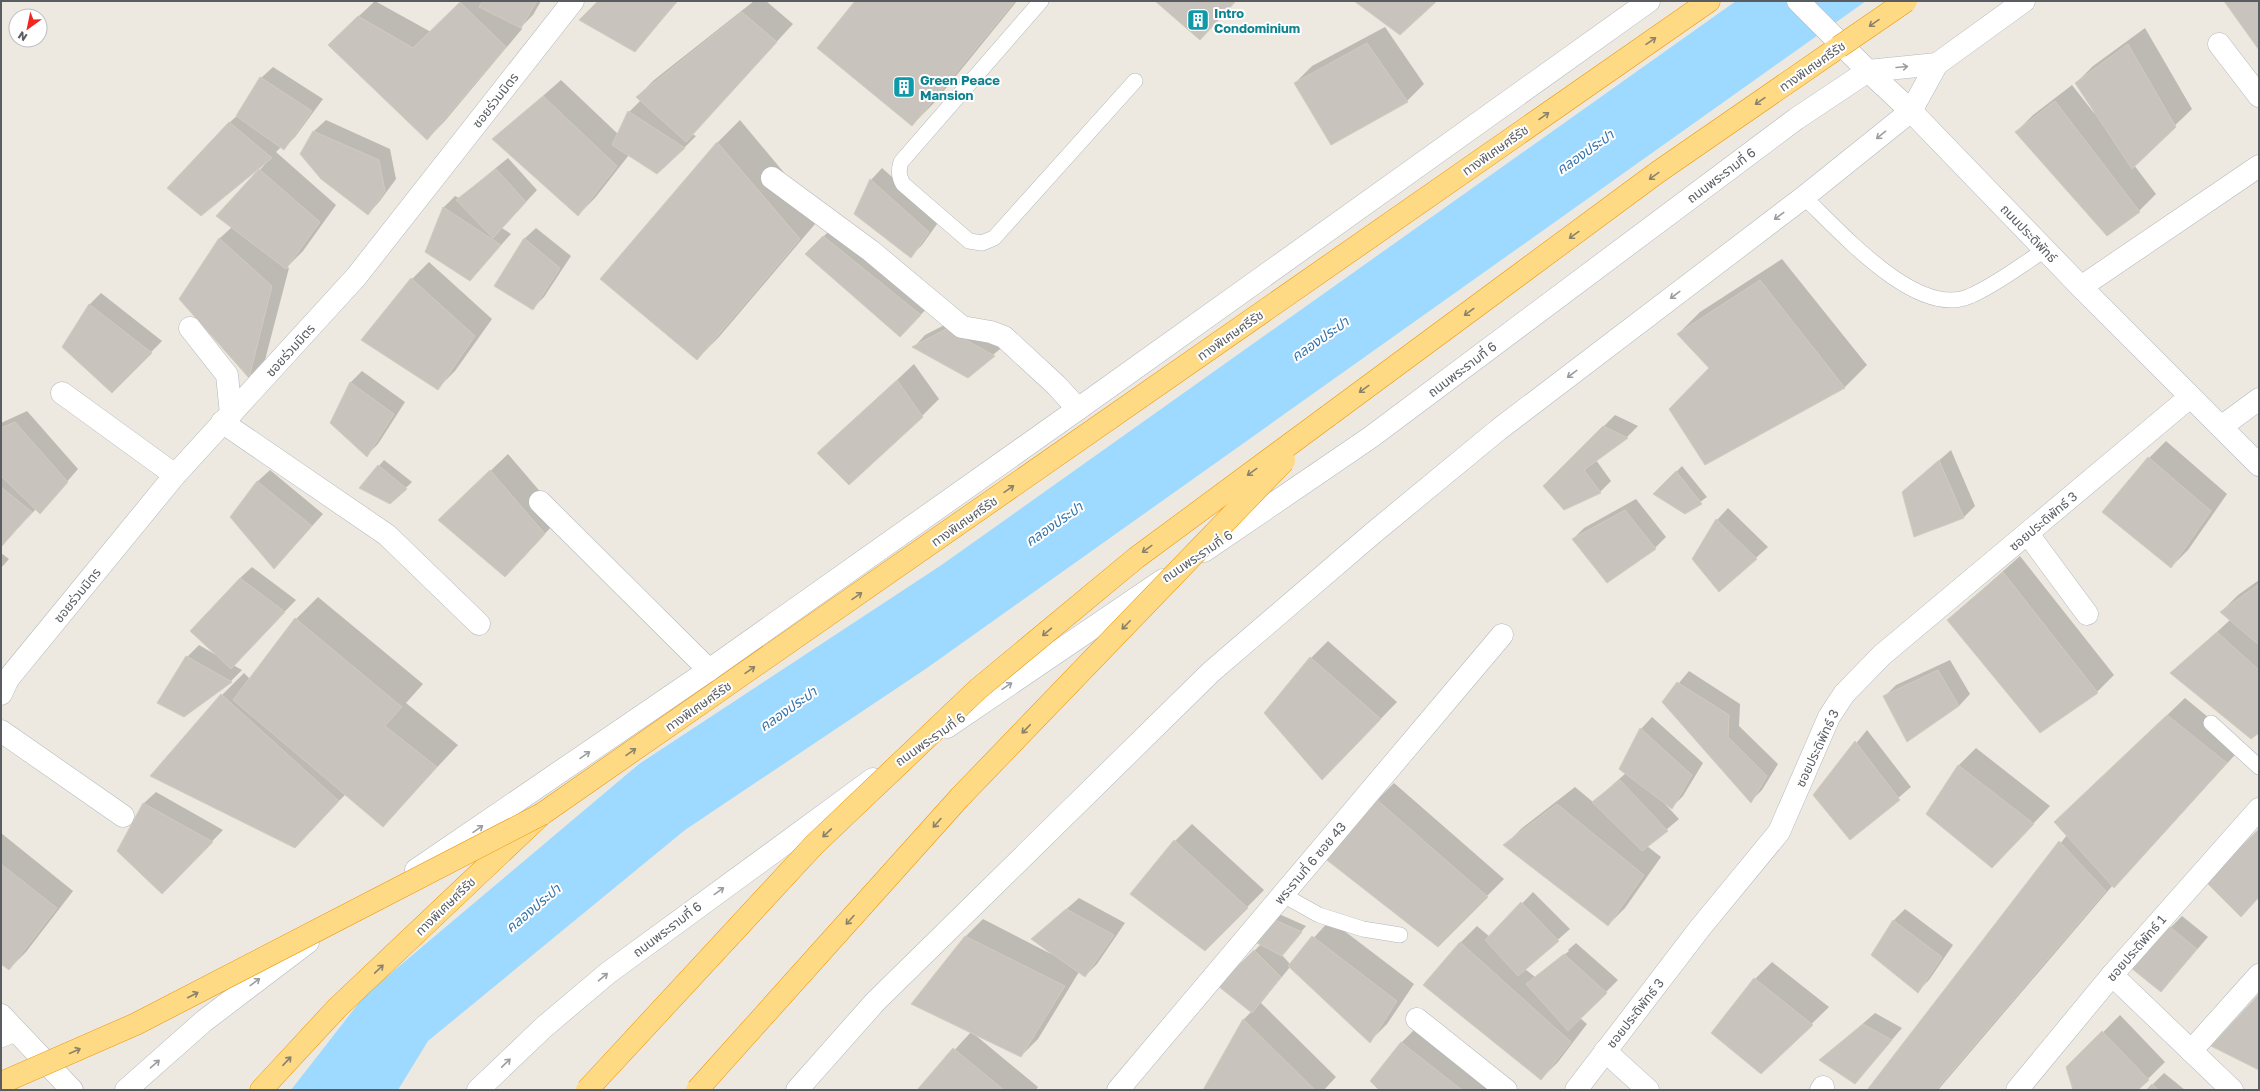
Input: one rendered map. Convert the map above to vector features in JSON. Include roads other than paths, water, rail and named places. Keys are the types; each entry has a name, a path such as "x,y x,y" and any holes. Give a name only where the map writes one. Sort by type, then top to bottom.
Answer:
{"highway":[{"name":"ทางพิเศษศรีรัช","path":"261,1090 337,1008 542,814 1709,1"},
{"name":"ทางพิเศษศรีรัช","path":"587,1090 814,845 978,689 1136,558 1658,172 1906,1"},
{"path":"697,1090 960,797 1328,416"},
{"path":"1,1083 143,1020 542,814"}],"street":[{"name":"ซอยร่วมมิตร","path":"1,694 8,679 175,475 356,277 573,1"},
{"path":"126,1090 204,1021 326,928 450,848 709,670 1650,1"},
{"name":"ถนนประดิพัทธ์","path":"1798,1 1868,71 1911,111 2081,287 2259,465"},
{"path":"797,1090 875,1002 1211,672 1372,534 1498,430 1804,197 1911,111 1937,64 2024,1"},
{"path":"2219,44 2259,96"},
{"name":"ถนนพระรามที่ 6","path":"478,1090 544,1026 608,972 914,750 1371,437 1796,119 1868,71 1937,64"},
{"path":"2081,287 2259,166"},
{"path":"772,178 871,251 962,327 991,332 1004,337 1056,385 1078,409"},
{"path":"190,328 227,375 227,418 387,535 479,624"},
{"path":"62,393 175,475"},
{"name":"ซอยประดิพัทธ์ 3","path":"1576,1090 1700,928 1762,855 1779,832 1829,717 1844,694 1882,655 2190,397"},
{"path":"2221,427 2259,400"},
{"path":"540,502 709,670"},
{"path":"2028,534 2087,614"},
{"name":"พระรามที่ 6 ซอย 43","path":"1118,1090 1502,635"},
{"path":"1,731 123,816"},
{"name":"ซอยประดิพัทธ์ 1","path":"2017,1090 2112,975 2259,809"},
{"path":"2112,975 2232,1090"},
{"path":"2191,1051 2259,975"},
{"path":"1,1015 10,1036 72,1090"},
{"path":"1417,1019 1506,1090"},
{"path":"1605,1051 1648,1090"}],"lane":[{"path":"1040,1 901,162 899,168 900,178 904,184 969,241 982,243 994,238 1136,81"},
{"path":"1804,197 1878,265 1903,284 1927,296 1946,301 1969,297 2045,250"},
{"path":"2211,723 2259,767"},
{"path":"1283,895 1319,915 1363,929 1400,936"}],"water":[{"name":"คลองประปา","path":"1736,1 1866,1 927,668 685,830 428,1041 398,1090 291,1090 365,995 639,764 940,566"}],"place":[{"name":"Intro Condominium","path":"1198,20"},
{"name":"Green Peace Mansion","path":"904,87"}]}
